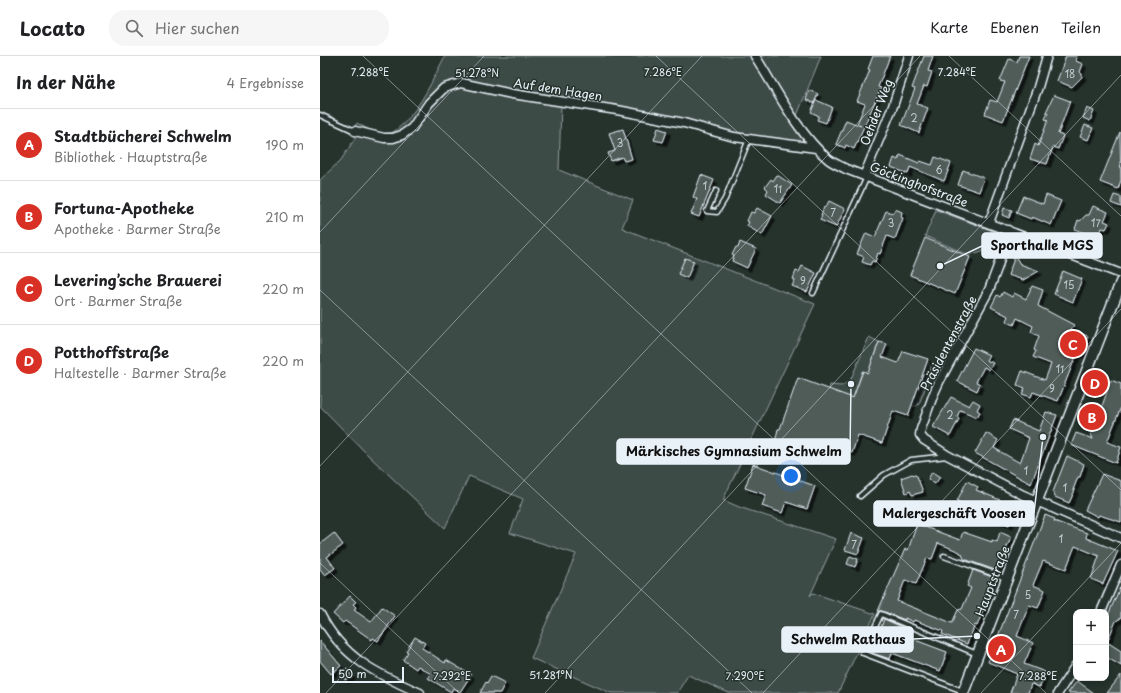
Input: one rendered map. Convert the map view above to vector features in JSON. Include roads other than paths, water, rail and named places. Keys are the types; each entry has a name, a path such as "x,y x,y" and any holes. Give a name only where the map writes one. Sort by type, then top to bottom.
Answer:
{"street":[{"name":"Göckinghofstraße","path":"755,56 792,116 816,148 828,159 846,169 989,222 1121,274"},
{"name":"Oehder Weg","path":"865,176 893,106 909,56"},
{"path":"989,222 1038,87 1047,56"},
{"name":"Auf dem Hagen","path":"355,131 384,138 393,138 402,135 412,128 429,103 444,88 461,84 684,123 734,137 816,148"},
{"name":"Präsidentenstraße","path":"1008,230 998,266 989,290 940,380 920,435 924,440 947,456 1036,501 1121,538"},
{"name":"Hauptstraße","path":"963,692 1121,282"},
{"path":"1102,609 1121,565"},
{"path":"320,614 334,636 357,660 371,670 390,680 420,693"},
{"path":"1058,693 1073,670"}],"lane":[{"name":"Auf dem Hagen","path":"320,115 355,131"},
{"path":"716,190 707,211 717,212 725,199 749,139"},
{"path":"813,293 865,176"},
{"path":"860,496 884,475 911,460 947,456"},
{"path":"944,556 1007,578"},
{"path":"963,692 863,653 881,614 978,654"}],"place":[{"name":"Sporthalle MGS","path":"940,266"},
{"name":"Levering’sche Brauerei","path":"1073,344"},
{"name":"Potthoffstraße","path":"1095,383"},
{"name":"Märkisches Gymnasium Schwelm","path":"851,384"},
{"name":"Fortuna-Apotheke","path":"1092,417"},
{"name":"Malergeschäft Voosen","path":"1043,437"},
{"name":"Schwelm Rathaus","path":"977,636"},
{"name":"Stadtbücherei Schwelm","path":"1001,649"}]}
